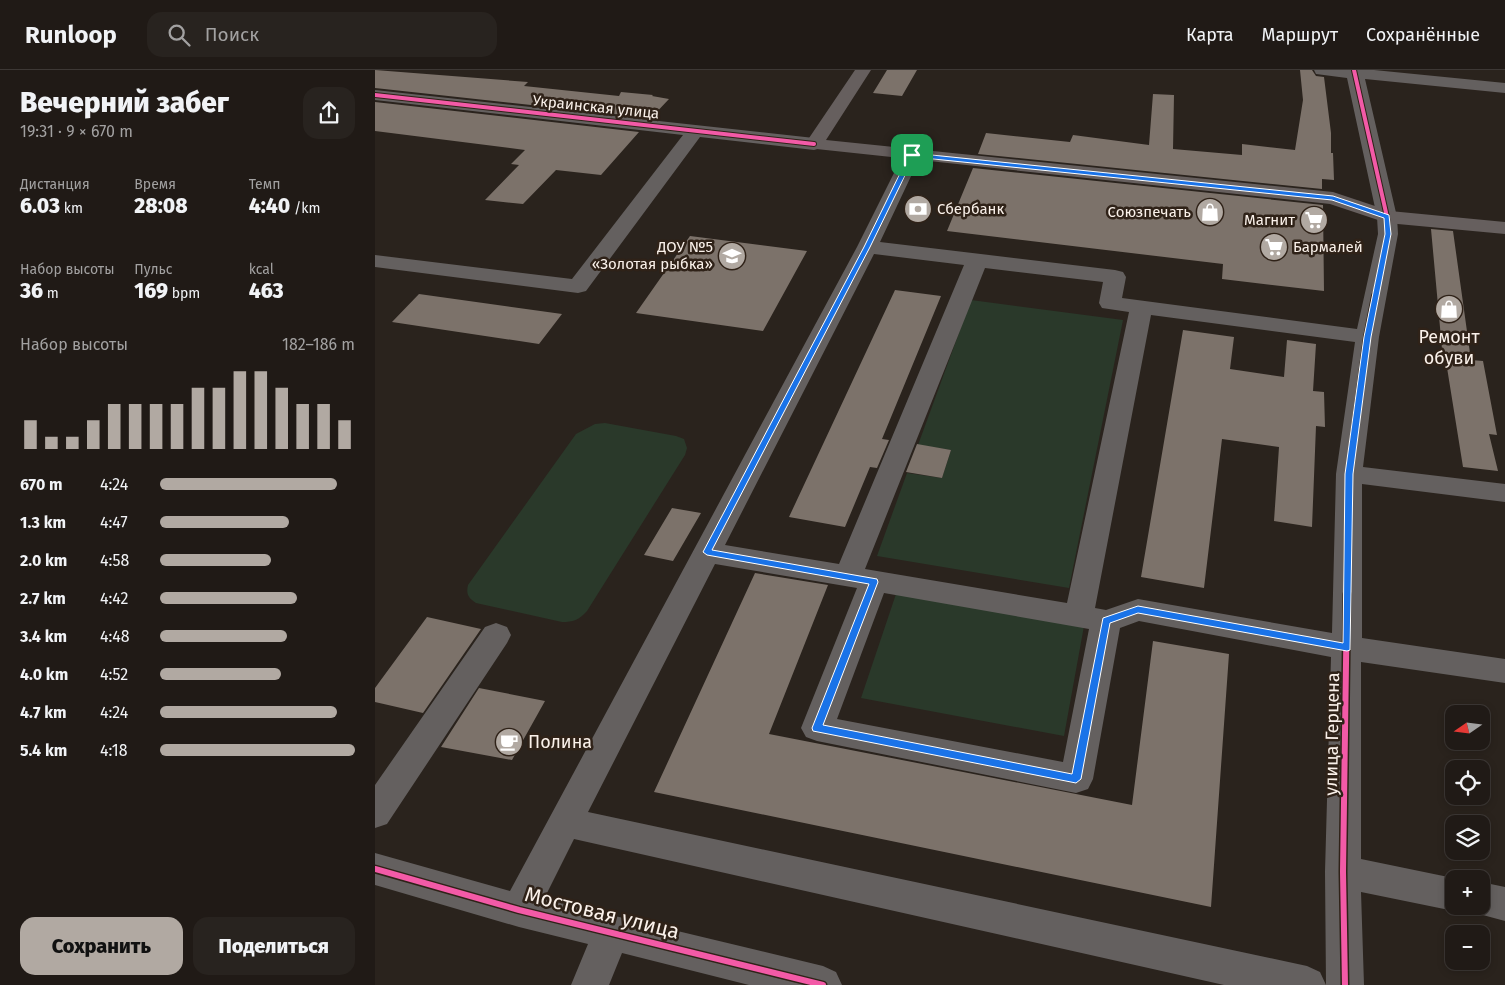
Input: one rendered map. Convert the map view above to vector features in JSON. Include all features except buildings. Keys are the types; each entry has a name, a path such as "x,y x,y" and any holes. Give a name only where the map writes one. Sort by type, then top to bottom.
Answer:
{"main road":[{"path":"814,144 863,70"},
{"name":"Украинская улица","path":"814,144 1333,198 1387,217 1505,228"}],"street":[{"path":"1322,70 1354,71 1505,88"},
{"name":"улица Герцена","path":"1345,985 1343,872 1349,474 1367,337 1388,234 1387,217 1354,71"},
{"name":"Украинская улица","path":"375,95 814,144"},
{"path":"375,262 578,286 695,131"},
{"path":"519,910 867,247 912,155"},
{"path":"867,247 1115,277 1110,303 1367,337"},
{"path":"977,260 861,579 817,728 1076,779 1092,618 1141,308"},
{"path":"1349,474 1505,493"},
{"path":"707,552 1092,618 1138,610 1347,648 1505,671"},
{"path":"375,813 496,635"},
{"path":"565,822 1307,985"},
{"name":"Мостовая улица","path":"375,869 519,910 823,985"},
{"path":"1343,872 1445,892"},
{"path":"1490,901 1505,904"},
{"path":"590,985 612,932"}],"green space":[{"path":"971,300 1123,320 1069,588 877,556 907,473 942,478 951,450 918,445"},
{"path":"605,423 676,436 684,439 687,448 685,455 587,611 576,620 562,622 473,601 468,596 468,585 576,434 595,424"},
{"path":"896,594 1084,626 1064,736 861,698"}],"cycle path":[{"path":"1345,985 1343,872 1349,474 1367,337 1388,234 1387,217 1354,70"},
{"path":"375,95 814,144"},
{"path":"375,869 519,910 823,985"}],"place":[{"name":"Сбербанк","path":"918,209"},
{"name":"Союзпечать","path":"1210,212"},
{"name":"Магнит","path":"1314,220"},
{"name":"Бармалей","path":"1274,247"},
{"name":"ДОУ №5 «Золотая рыбка»","path":"732,256"},
{"name":"Ремонт обуви","path":"1449,309"},
{"name":"Полина","path":"509,742"}],"route":[{"path":"912,155 1333,198 1387,217 1388,234 1367,337 1349,474 1347,648 1138,610 1106,621 1076,779 817,728 874,582 707,552 867,247 912,155"}]}
